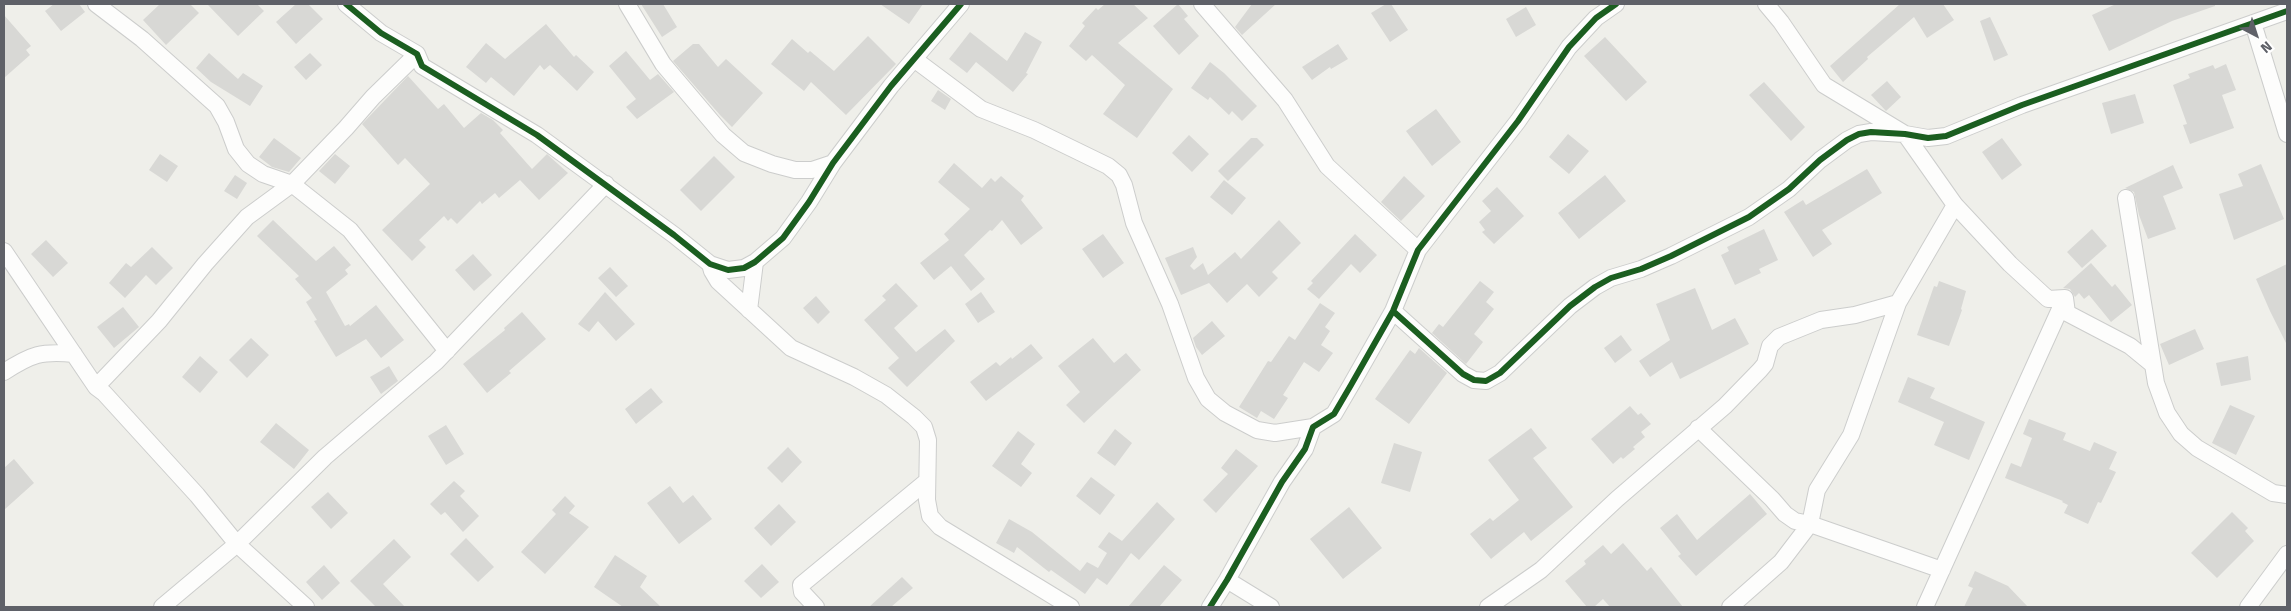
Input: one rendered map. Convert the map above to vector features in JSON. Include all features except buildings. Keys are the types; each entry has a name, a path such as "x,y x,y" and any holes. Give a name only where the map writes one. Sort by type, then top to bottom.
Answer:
{"street":[{"path":"96,4 142,39 217,106 226,122 230,138 248,164 262,174 292,184 350,230 447,351"},
{"path":"346,4 381,33 417,54 422,66 537,135 606,184 710,264 728,270 744,268 755,262 783,238 809,202 833,162 914,59 961,4"},
{"path":"627,4 664,64 723,135 744,153 772,164 795,170 812,170 833,162"},
{"path":"1202,4 1285,100 1327,166 1418,250"},
{"path":"914,59 982,109 1034,130 1108,166 1119,175 1124,184 1134,223 1170,304 1196,378 1208,399 1225,413 1257,430 1275,433 1313,427 1334,414 1392,311 1418,250 1518,121 1569,47 1596,18 1616,4"},
{"path":"1766,4 1781,22 1824,85 1904,134 1955,205 2010,264 2048,299 2065,298"},
{"path":"1392,311 1463,374 1474,380 1486,381 1500,373 1563,312 1595,287 1611,278 1641,269 1671,256 1749,217 1789,189 1820,160 1847,140 1859,134 1871,132 1928,138 1946,136 2022,105 2287,10"},
{"path":"2253,23 2287,134"},
{"path":"96,387 159,321 205,264 247,217 292,184 373,97 417,54"},
{"path":"162,607 237,544 325,456 447,351 606,184"},
{"path":"2126,198 2152,364 2156,384 2167,413 2181,434 2197,448 2273,493 2287,494"},
{"path":"1730,607 1782,562 1810,524 1817,490 1851,436 1898,303 1955,205"},
{"path":"4,251 96,387 104,393 183,480 237,544 306,607"},
{"path":"749,310 755,262"},
{"path":"710,264 718,280 791,348 854,376 886,395 914,416 924,428 928,440 927,481 930,516 940,527 1071,607"},
{"path":"2065,298 2067,313 2130,346 2152,364"},
{"path":"1925,607 2065,298"},
{"path":"1488,607 1541,570 1617,499 1725,406 1765,364 1770,346 1779,337 1821,320 1855,315 1898,303"},
{"path":"4,372 20,362 42,353 74,354"},
{"path":"1210,607 1282,482 1304,449 1313,427"},
{"path":"1698,428 1772,499 1785,514 1795,521 1810,524 1942,570"},
{"path":"816,607 802,592 801,585 927,481"},
{"path":"2248,607 2287,554"},
{"path":"1227,580 1271,607"}],"cycle path":[{"path":"346,4 381,33 417,54 422,66 537,135 674,235 710,264 728,270 744,268 755,262 783,238 809,202 833,163 891,86 961,4"},
{"path":"1210,607 1282,482 1305,449 1313,427 1334,414 1351,385 1393,311 1418,250 1518,121 1569,47 1596,18 1616,4"},
{"path":"1393,311 1463,374 1474,380 1486,381 1500,373 1570,306 1595,287 1611,278 1641,269 1671,256 1749,217 1789,189 1820,160 1847,140 1859,134 1871,132 1905,134 1928,138 1946,136 2022,105 2287,11"}]}
